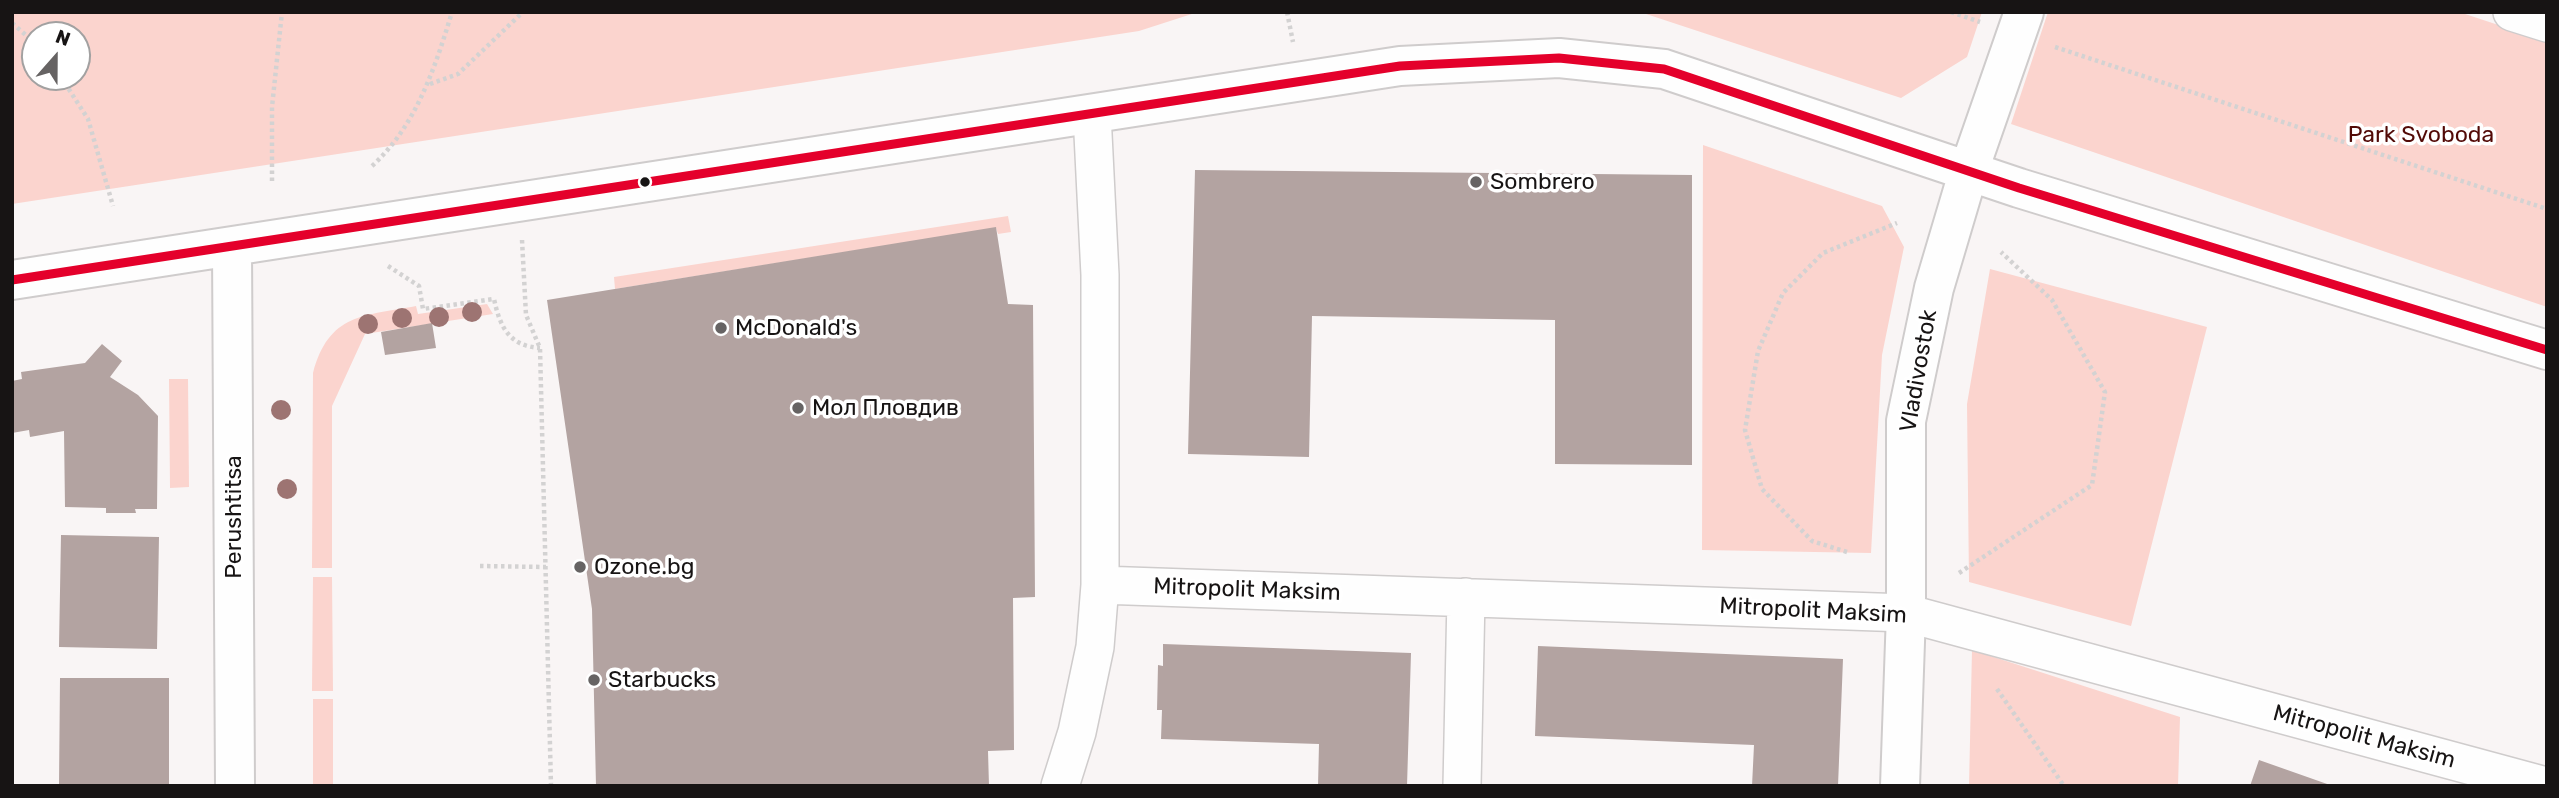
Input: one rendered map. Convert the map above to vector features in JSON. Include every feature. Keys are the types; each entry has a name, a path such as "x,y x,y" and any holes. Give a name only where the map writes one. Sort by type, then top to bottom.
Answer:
{"street":[{"path":"2512,12 2547,23"},
{"name":"Vladivostok","path":"1900,786 1906,613 1906,421 1934,288 1969,170 2020,23"},
{"path":"12,280 1400,66 1559,58 1664,69 1969,170 2547,350"},
{"path":"1060,786 1077,732 1095,647 1100,585 1100,275 1092,114"},
{"name":"Perushtitsa","path":"232,248 235,786"},
{"name":"Mitropolit Maksim","path":"1100,585 1906,613 2546,786"},
{"path":"1462,786 1466,597"}],"path":[{"path":"272,181 272,107 282,12"},
{"path":"372,166 389,150 430,84 452,12"},
{"path":"430,84 458,74 523,12"},
{"path":"1951,12 2020,23 2547,209"},
{"path":"70,91 88,119 113,206"},
{"path":"1847,552 1812,541 1762,489 1745,430 1758,351 1783,293 1823,253 1897,223"},
{"path":"1959,573 2092,485 2105,392 2052,300 2001,252"},
{"path":"388,266 419,286 423,309 494,299 498,320 508,336 528,347 540,348"},
{"path":"522,288 526,315 540,348 551,786"},
{"path":"480,566 547,567"},
{"path":"1997,689 2064,786"}],"green space":[{"path":"12,12 1198,12 1139,31 12,204"},
{"path":"1640,12 1982,12 1967,57 1901,98"},
{"name":"Park Svoboda","path":"2048,12 2459,12 2547,41 2547,307 2011,124"},
{"path":"1703,145 1882,206 1904,247 1882,355 1871,553 1702,550"},
{"path":"1008,216 1011,232 998,234 996,228 615,289 614,277"},
{"path":"1990,269 2207,327 2131,626 1969,582 1967,404"},
{"path":"487,304 493,314 365,334 332,406 332,568 312,568 313,373 320,353 329,339 339,328 351,321 380,312 416,306 418,314"},
{"path":"169,379 188,379 189,487 170,488"},
{"path":"313,577 332,577 333,691 312,691"},
{"path":"1972,650 2180,717 2178,786 1969,786"},
{"path":"313,699 333,699 333,786 313,786"}],"building":[{"path":"1195,170 1692,175 1692,465 1555,464 1555,320 1312,316 1309,457 1188,454"},
{"name":"Мол Пловдив","path":"996,227 1008,304 1033,305 1035,597 1013,598 1014,750 988,751 989,786 596,786 592,609 547,300"},
{"path":"432,323 436,348 385,355 381,332"},
{"path":"102,344 122,361 110,377 138,395 158,416 157,509 135,509 136,513 106,513 106,508 65,507 64,431 30,437 29,430 12,433 12,381 22,379 21,372 85,363"},
{"path":"61,535 159,537 157,649 59,647"},
{"path":"1163,644 1411,653 1407,786 1318,786 1319,744 1161,739 1162,710 1157,710 1158,665 1163,666"},
{"path":"1538,646 1843,659 1838,786 1752,786 1754,745 1535,736"},
{"path":"60,678 169,678 169,786 59,786"},
{"path":"2259,760 2330,785 2330,786 2250,786"}],"transit line":[{"path":"12,280 1400,66 1559,58 1664,69 2019,188 2547,350"}],"place":[{"name":"Sombrero","path":"1476,182"},
{"name":"McDonald's","path":"721,328"},
{"name":"Мол Пловдив","path":"798,408"},
{"name":"Ozone.bg","path":"580,567"},
{"name":"Starbucks","path":"594,680"}]}
